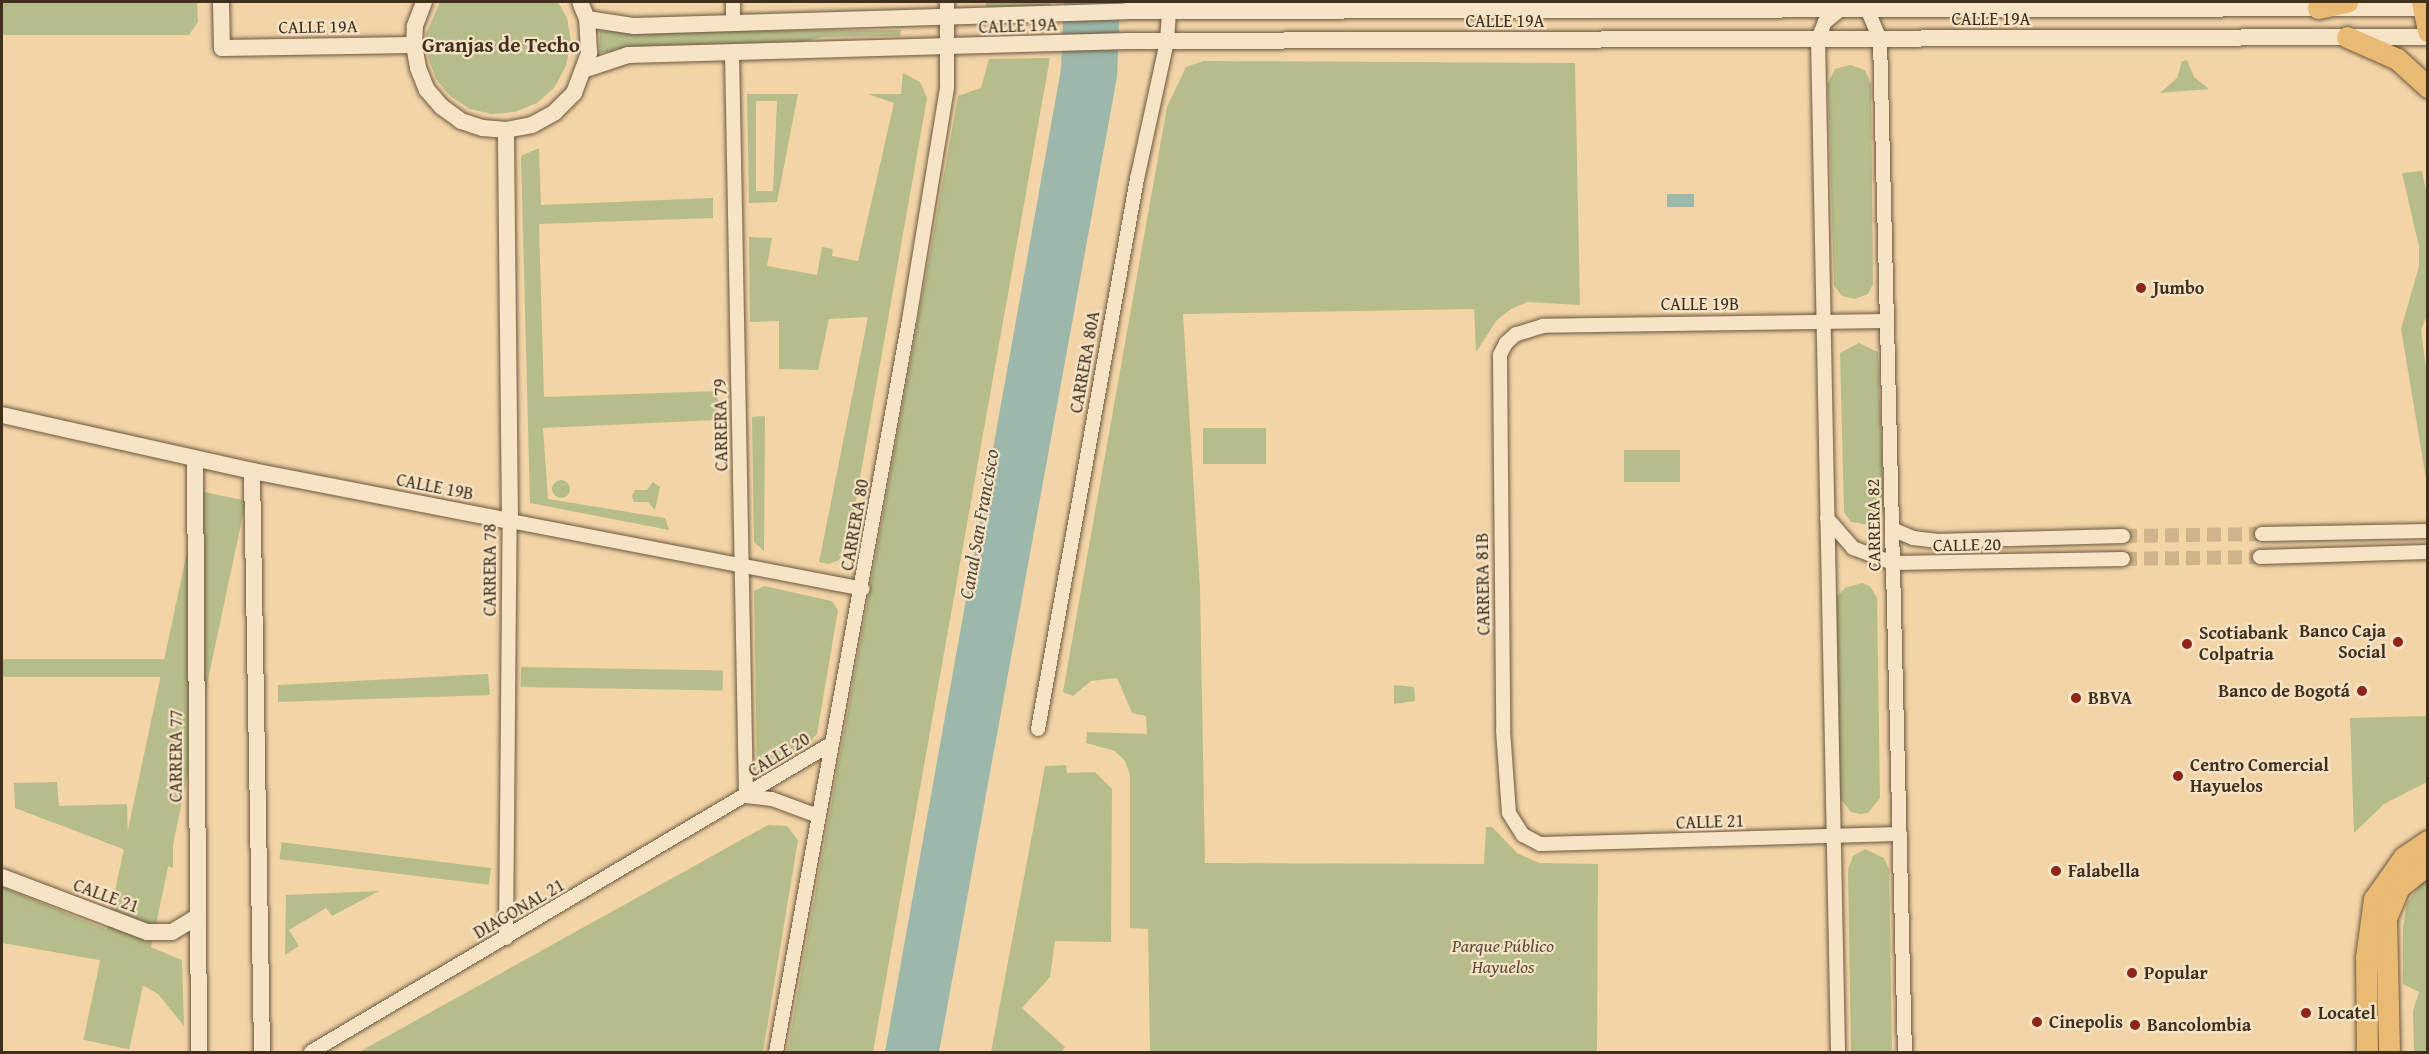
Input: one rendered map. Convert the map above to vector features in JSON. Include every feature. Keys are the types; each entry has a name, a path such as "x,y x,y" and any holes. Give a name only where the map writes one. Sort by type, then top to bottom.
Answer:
{"main road":[{"path":"2318,8 2347,2"},
{"path":"2424,6 2427,31"},
{"path":"2347,37 2397,59 2427,87"},
{"path":"2367,1053 2366,957 2374,899 2404,857 2427,841"},
{"path":"2389,1053 2386,918 2399,887 2427,864"}],"street":[{"name":"CALLE 19A","path":"221,2 222,48 414,45"},
{"path":"424,2 415,26 414,45 417,68 427,90 442,107 483,128 506,130 532,125 555,112 574,93 585,69 590,36 580,2"},
{"path":"733,2 733,24"},
{"name":"CALLE 19A","path":"587,20 622,26 733,24 948,9 1049,14 1126,11 1170,6 1583,6 1841,9 1865,5 2318,8 2424,6"},
{"name":"CARRERA 82","path":"1865,5 1877,27 1880,39 1905,1053"},
{"name":"CARRERA 80A","path":"1038,729 1137,178 1167,41 1170,6"},
{"name":"CARRERA 80","path":"776,1053 831,744 862,589 945,98 948,9"},
{"path":"1838,1053 1818,39 1825,22 1841,9"},
{"name":"CALLE 19A","path":"585,69 616,57 1128,41 2427,37"},
{"name":"CARRERA 79","path":"732,53 746,796"},
{"name":"CARRERA 78","path":"506,130 510,521 506,938"},
{"name":"CALLE 19B","path":"1516,334 1543,326 1887,321"},
{"name":"CARRERA 81B","path":"1516,334 1500,355 1500,586 1509,813 1523,835"},
{"name":"CALLE 19B","path":"2,415 252,471 862,589"},
{"name":"CARRERA 77","path":"195,459 199,1053"},
{"path":"252,471 265,1050"},
{"name":"CALLE 20","path":"1827,518 1853,548 1893,563 2123,559"},
{"name":"CALLE 20","path":"1892,529 1913,538 1936,542 2123,536"},
{"path":"2262,534 2427,531"},
{"path":"2260,557 2427,552"},
{"name":"CALLE 20","path":"746,796 831,744"},
{"path":"746,796 772,799 818,816"},
{"name":"DIAGONAL 21","path":"311,1053 746,796"},
{"name":"CALLE 21","path":"1523,835 1540,844 1900,834"},
{"name":"CALLE 21","path":"2,877 147,932 172,932 197,917"}],"green space":[{"path":"2,2 197,2 198,22 189,35 2,35"},
{"path":"440,2 558,2 567,18 571,42 566,66 554,88 537,103 515,112 492,114 470,109 450,96 436,79 428,57 426,34"},
{"path":"986,2 1050,2 1050,6 986,7"},
{"path":"901,30 900,36 823,37 779,47 599,52 600,31"},
{"path":"1050,58 873,1052 787,1052 958,96 981,88 989,59"},
{"path":"2187,60 2194,77 2209,89 2160,93 2177,78 2182,61"},
{"name":"Parque Público Hayuelos","path":"1203,61 1575,63 1580,305 1527,302 1511,309 1497,320 1476,352 1474,309 1183,314 1200,588 1205,863 1484,864 1486,827 1492,827 1517,853 1539,863 1598,864 1597,1052 1150,1052 1148,929 1130,928 1130,775 1125,761 1115,751 1086,743 1087,732 1147,734 1146,716 1132,713 1117,678 1091,681 1073,696 1063,692 1167,107 1186,67"},
{"path":"1850,65 1865,70 1871,84 1873,284 1868,294 1855,299 1842,296 1834,285 1828,83 1835,69"},
{"path":"903,73 920,82 927,98 848,546 839,560 829,564 819,562 868,317 829,319 818,370 779,369 779,321 750,322 749,237 772,238 767,266 817,275 822,247 833,249 832,256 858,261 894,103 868,94 901,94"},
{"path":"747,94 798,94 777,202 749,203","holes":["756,101 777,101 773,191 756,191"]},
{"path":"539,148 541,205 713,198 713,218 539,224 544,397 718,391 717,420 543,428 548,499 665,518 669,530 530,503 521,156"},
{"path":"2422,171 2428,200 2427,315 2421,330 2427,375 2427,485 2401,329 2419,266 2419,247 2402,173"},
{"path":"1859,343 1878,352 1884,511 1877,523 1864,524 1851,522 1844,512 1840,353"},
{"path":"765,416 764,551 754,542 752,417"},
{"path":"1203,428 1266,428 1266,464 1203,464"},
{"path":"1624,450 1680,450 1680,482 1624,482"},
{"path":"561,480 567,483 570,489 567,495 561,498 555,495 552,489 555,483"},
{"path":"653,482 660,487 655,510 648,502 634,502 632,496 635,490 647,490"},
{"path":"200,491 246,501 129,1050 83,1040"},
{"path":"1862,583 1870,586 1877,598 1880,798 1868,813 1860,814 1851,812 1838,795 1835,599 1845,588"},
{"path":"764,586 832,601 838,610 817,734 809,743 762,770 757,765 754,591"},
{"path":"2,659 178,659 178,677 2,677"},
{"path":"521,667 723,671 723,691 521,687"},
{"path":"488,674 490,695 278,702 278,685"},
{"path":"1394,685 1414,687 1415,701 1394,704"},
{"path":"2427,716 2427,782 2384,804 2354,833 2350,718"},
{"path":"1066,765 1067,773 1095,772 1112,789 1111,942 1055,941 1050,977 1022,1008 1065,1047 1061,1052 991,1052 1045,766"},
{"path":"57,782 59,806 127,804 128,839 173,838 173,868 15,808 14,783"},
{"path":"768,825 787,826 798,840 763,1052 359,1052"},
{"path":"282,842 491,868 489,885 280,859"},
{"path":"1865,849 1884,858 1889,869 1892,1052 1851,1052 1848,869 1853,856"},
{"path":"2427,875 2427,1052 2414,1052 2413,1011 2419,992 2403,984 2403,927 2407,903"},
{"path":"2,887 182,960 184,1026 158,994 99,960 2,943"},
{"path":"379,891 332,916 326,908 289,930 299,946 285,955 286,895"}],"shaded area":[{"path":"1064,2 1120,2 1117,77 939,1052 885,1052 1061,69"},
{"path":"1667,194 1694,194 1694,207 1667,207"}],"tunnel":[{"path":"2123,536 2262,534"},
{"path":"2123,559 2260,557"}],"place":[{"name":"Jumbo","path":"2141,288"},
{"name":"Banco Caja Social","path":"2398,642"},
{"name":"Scotiabank Colpatria","path":"2187,644"},
{"name":"Banco de Bogotá","path":"2362,691"},
{"name":"BBVA","path":"2076,698"},
{"name":"Centro Comercial Hayuelos","path":"2178,776"},
{"name":"Falabella","path":"2056,871"},
{"name":"Popular","path":"2132,973"},
{"name":"Locatel","path":"2306,1013"},
{"name":"Cinepolis","path":"2037,1022"},
{"name":"Bancolombia","path":"2135,1025"}],"district":[{"name":"Granjas de Techo","path":"501,45"}],"water label":[{"name":"Canal San Francisco","path":"978,524"}]}
